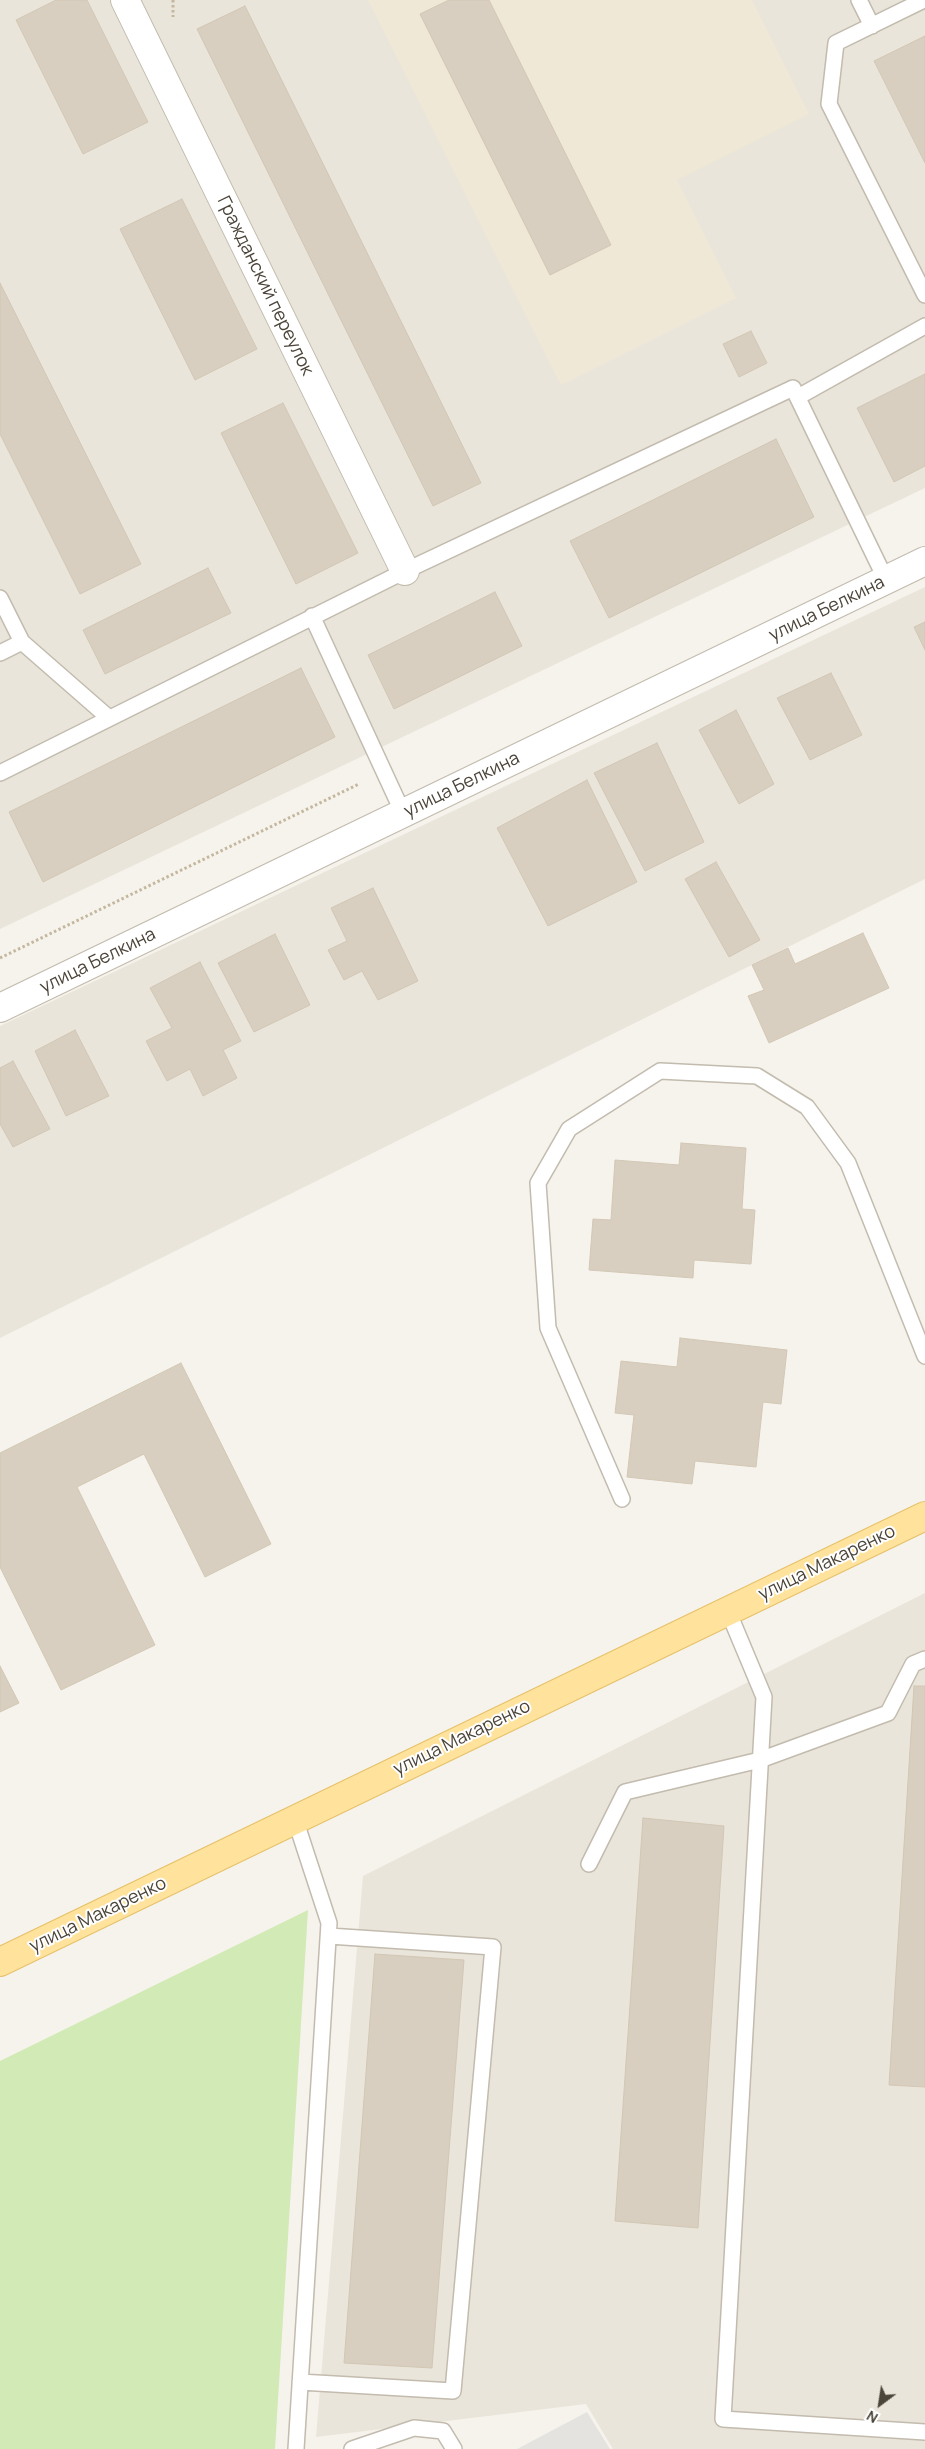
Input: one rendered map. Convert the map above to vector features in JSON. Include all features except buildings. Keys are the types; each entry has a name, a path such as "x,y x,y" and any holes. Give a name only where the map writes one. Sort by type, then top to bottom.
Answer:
{"main road":[{"name":"улица Макаренко","path":"0,1962 295,1818 925,1516"}],"street":[{"name":"Гражданский переулок","path":"125,0 405,571"},
{"name":"улица Белкина","path":"0,1008 925,562"}],"lane":[{"path":"859,0 872,26"},
{"path":"924,0 836,43 829,104 925,296"},
{"path":"798,397 925,326"},
{"path":"0,773 312,616 794,388 886,580"},
{"path":"0,598 22,642 109,718"},
{"path":"312,616 403,813"},
{"path":"0,653 22,642"},
{"path":"622,1499 548,1328 538,1183 569,1129 660,1071 757,1076 807,1107 848,1163 925,1356"},
{"path":"728,1611 764,1697 723,2419 925,2432"},
{"path":"589,1864 625,1792 760,1760 888,1713 913,1664 925,1659"},
{"path":"295,1818 329,1923 296,2449"},
{"path":"300,2382 453,2391 493,1947 329,1936"},
{"path":"352,2449 414,2428 442,2431 454,2449"}],"path":[{"path":"0,958 384,771"}],"shaded area":[{"path":"0,0 925,0 925,488 0,929"},
{"path":"368,0 752,0 809,114 677,180 736,298 561,385"},
{"path":"925,587 925,879 0,1338 0,1026"},
{"path":"925,1593 925,2449 613,2449 586,2404 316,2437 363,1876"},
{"path":"587,2412 610,2449 517,2449"}],"green space":[{"path":"308,1910 275,2449 0,2449 0,2061"}]}
